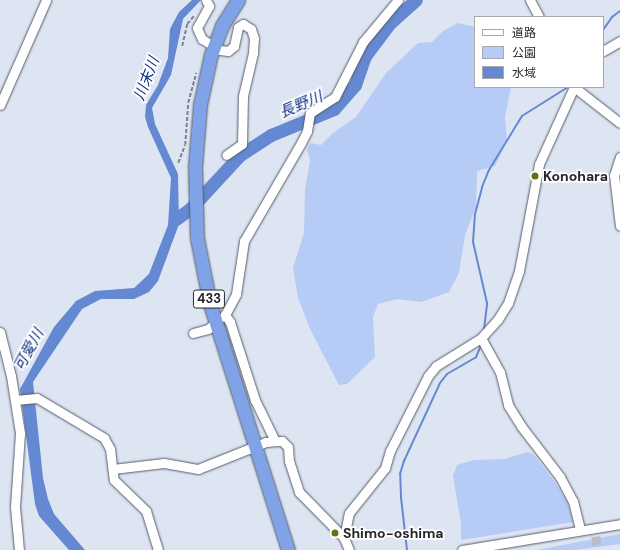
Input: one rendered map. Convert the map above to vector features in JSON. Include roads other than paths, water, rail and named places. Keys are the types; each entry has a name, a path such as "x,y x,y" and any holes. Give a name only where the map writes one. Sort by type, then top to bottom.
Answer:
{"highway":[{"name":"433","path":"238,0 222,26 206,68 200,106 195,180 197,221 203,275 220,318 256,447 288,550"},
{"name":"433","path":"256,447 278,499 295,550"}],"street":[{"path":"0,105 46,0"},
{"path":"207,0 209,6 197,32 202,39 222,51 232,49 240,25 247,25 253,33 253,53 243,96 242,144 226,155"},
{"path":"193,333 208,329 220,318 236,294 244,241 301,143 310,113 336,97 363,42 398,0"},
{"path":"530,0 538,16"},
{"path":"604,50 620,41"},
{"path":"344,538 349,513 385,468 390,451 428,376 436,366 481,338 498,319 514,287 539,164 574,88"},
{"path":"575,88 620,123"},
{"path":"620,157 614,175 620,226"},
{"path":"220,318 230,322 256,400 275,441"},
{"path":"0,332 18,400 21,441 15,507 19,550"},
{"path":"481,338 500,372 508,405 567,489 573,501 580,530"},
{"path":"18,400 36,398 104,438 110,449 116,484 146,511 158,550"},
{"path":"113,469 164,463 192,468 204,468 256,447 275,441 282,441 288,447 289,461 299,492 344,538 349,550"},
{"path":"462,550 580,530 594,532 620,524"}],"water":[{"path":"192,0 201,0 183,19 171,75 152,108 155,124 178,174 179,224 158,281 149,292 134,299 101,299 82,309 33,382 43,478 48,499 54,514 85,550 69,550 39,516 35,504 20,389 54,327 76,301 95,291 134,288 149,274 168,225 171,178 148,127 145,117 146,105 158,85 168,58 170,29 179,12"}],"waterway":[{"name":"長野川","path":"176,219 190,209 240,155 271,135 334,109 355,85 365,56 389,24 416,0"},
{"path":"604,29 612,17 620,11"},
{"path":"484,329 487,303 473,242 475,214 482,187 489,170 522,116 566,88"},
{"path":"407,550 400,474 404,461 440,383 447,374 476,357 481,345"}],"tunnel":[{"path":"596,536 597,550"}],"place":[{"name":"Konohara","path":"535,176"},
{"name":"Shimo-oshima","path":"335,533"}],"water label":[{"name":"川末川","path":"147,79"},
{"name":"可愛川","path":"29,350"}]}
